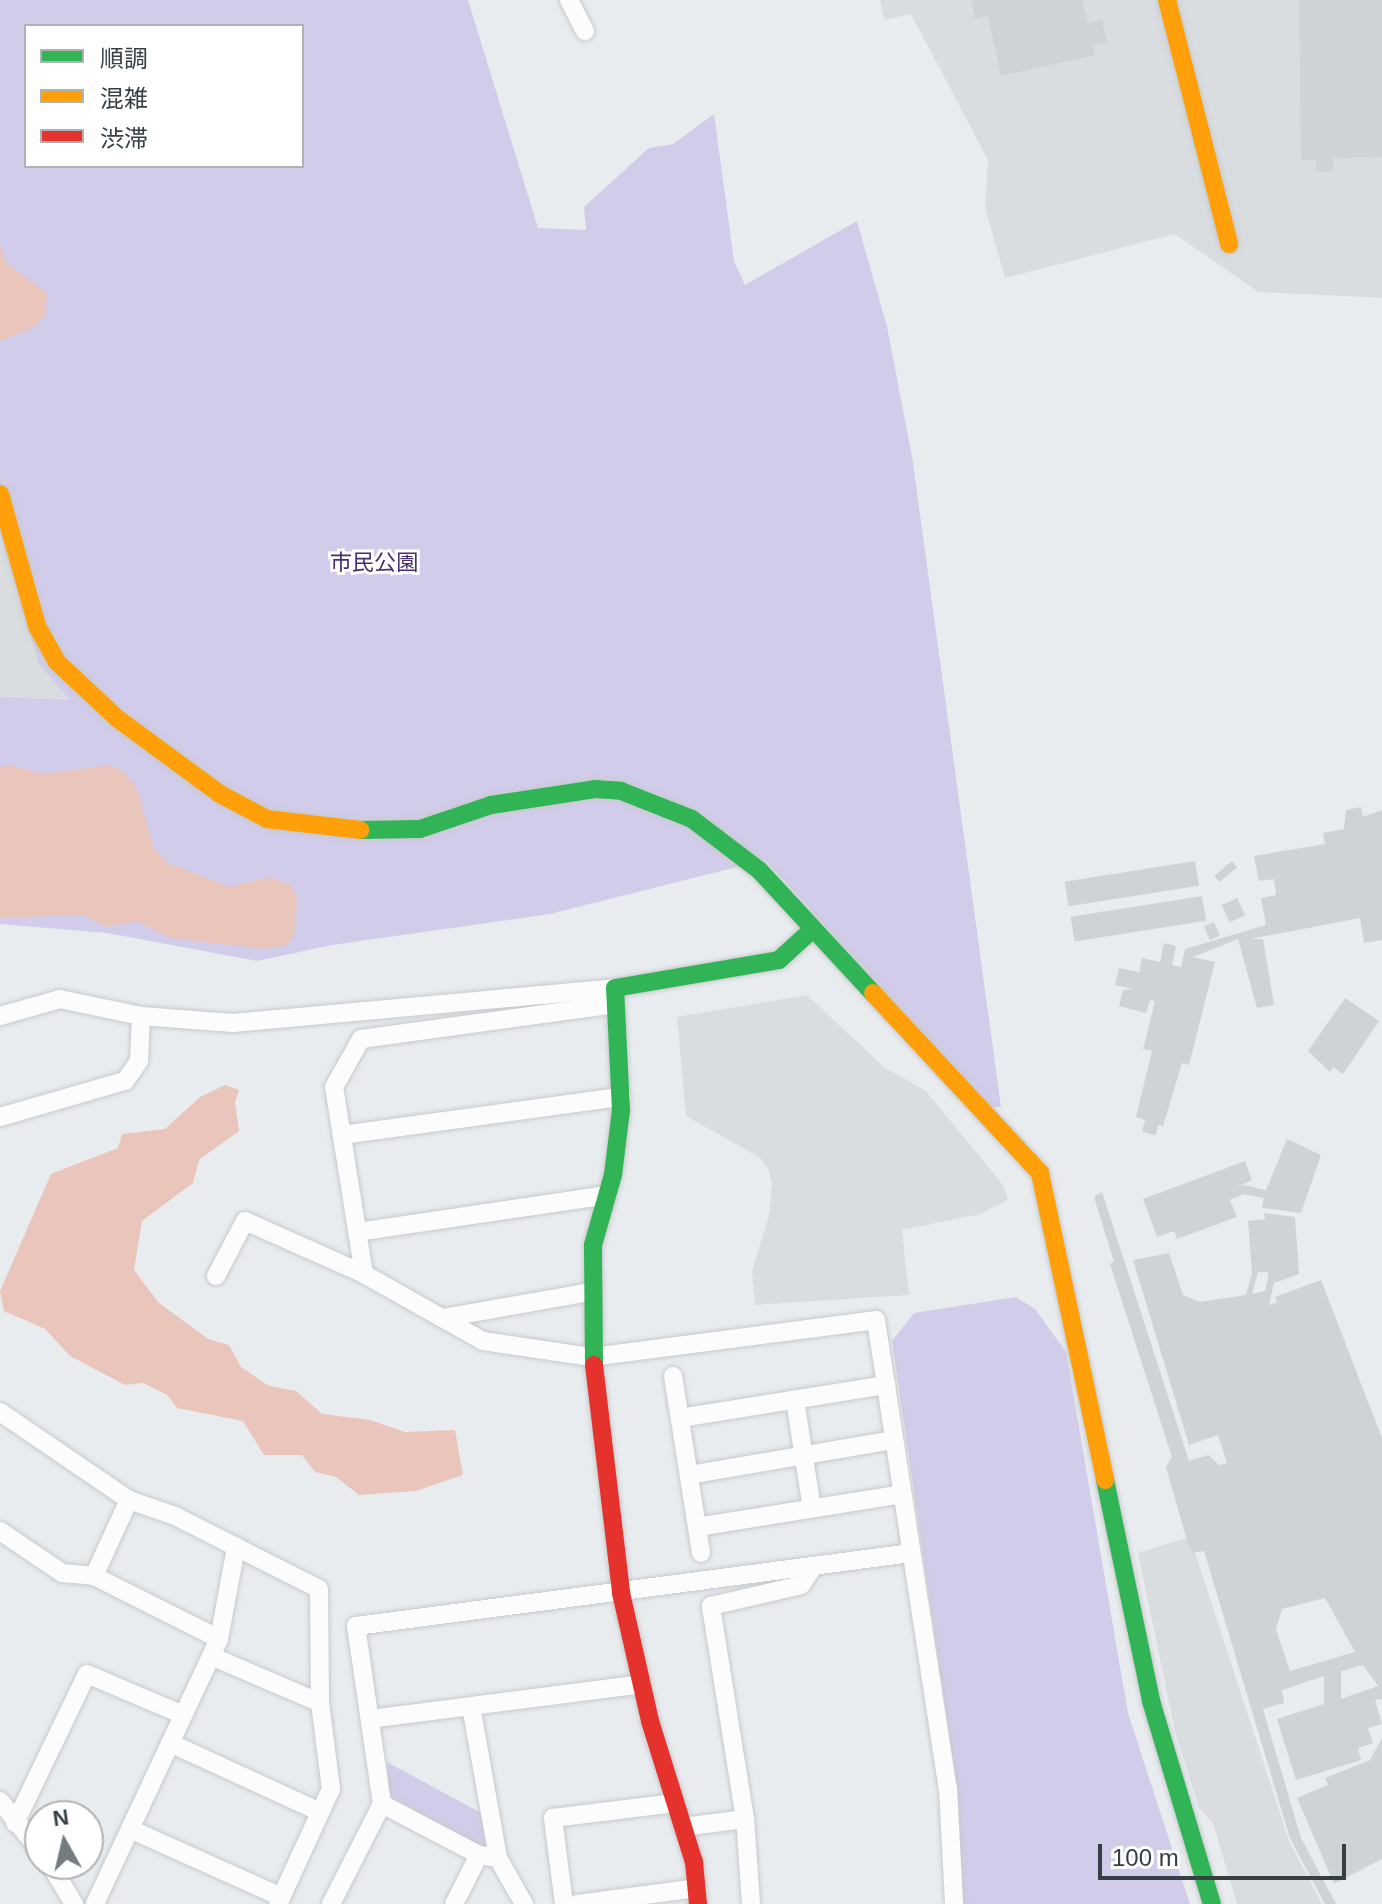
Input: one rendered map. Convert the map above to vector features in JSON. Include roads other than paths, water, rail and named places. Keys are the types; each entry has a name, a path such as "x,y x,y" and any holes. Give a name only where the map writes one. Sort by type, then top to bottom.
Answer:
{"street":[{"path":"569,0 585,31"},
{"path":"1167,0 1229,244"},
{"path":"0,494 37,626 57,662 142,738 242,808 301,827 382,833 420,829 491,805 569,790 621,791 692,819 726,842 1040,1173 1151,1701 1212,1904"},
{"path":"364,1274 334,1087 361,1039 616,996 652,978 766,964 791,954 812,930"},
{"path":"0,1016 60,999 141,1016 233,1023 616,996"},
{"path":"577,1904 697,1896 683,1827 642,1684 621,1593 592,1357 590,1292 593,1245 607,1195 621,1097 616,996"},
{"path":"0,1117 125,1081 139,1061 141,1016"},
{"path":"342,1135 621,1097"},
{"path":"357,1232 607,1195"},
{"path":"216,1276 245,1221 364,1274 483,1341 592,1357 876,1320 948,1788 954,1904"},
{"path":"442,1318 590,1292"},
{"path":"673,1376 701,1553"},
{"path":"680,1418 886,1385"},
{"path":"795,1400 812,1508"},
{"path":"0,1412 129,1500 175,1516 319,1589 320,1703 331,1789 279,1900 130,1829"},
{"path":"689,1475 894,1440"},
{"path":"697,1527 902,1494"},
{"path":"94,1576 129,1500"},
{"path":"1,1534 62,1573 94,1576 215,1647 320,1703"},
{"path":"95,1904 215,1647 236,1547"},
{"path":"331,1904 382,1804 356,1626 911,1553"},
{"path":"751,1904 745,1819 711,1606 801,1585 813,1567"},
{"path":"15,1823 87,1674 183,1715"},
{"path":"370,1719 642,1684"},
{"path":"454,1904 488,1856 471,1706"},
{"path":"170,1743 320,1812"},
{"path":"0,1801 24,1833"},
{"path":"564,1904 553,1818 675,1803"},
{"path":"382,1804 488,1856 524,1904"},
{"path":"683,1827 745,1819"},
{"path":"60,1880 74,1904"}],"park label":[{"name":"市民公園","path":"374,563"}]}
